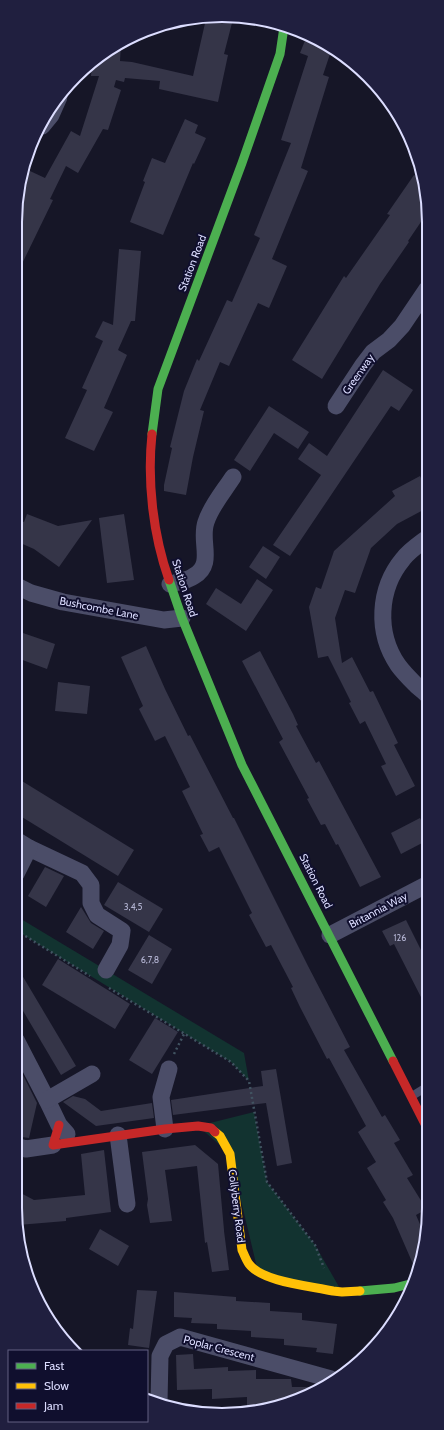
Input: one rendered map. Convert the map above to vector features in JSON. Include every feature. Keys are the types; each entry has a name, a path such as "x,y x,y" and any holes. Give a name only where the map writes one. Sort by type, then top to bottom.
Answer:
{"street":[{"name":"Station Road","path":"283,32 280,54 242,163 158,389 150,454 153,515 170,584 182,618 242,764 422,1118"},
{"name":"Greenway","path":"336,406 373,352 389,340 402,326 422,296"},
{"path":"170,584 193,577 203,568 206,562 203,536 205,523 233,476"},
{"path":"422,542 403,558 394,571 384,598 383,626 391,653 407,676 422,690"},
{"name":"Bushcombe Lane","path":"22,588 31,593 63,602 164,620 182,618"},
{"path":"23,844 82,873 91,886 91,903 98,915 122,931 120,945 102,978"},
{"name":"Britannia Way","path":"330,935 422,887"},
{"path":"22,1052 59,1125 76,1142"},
{"path":"165,1129 161,1097 169,1069"},
{"path":"47,1100 92,1074"},
{"path":"22,1148 26,1149 53,1145 59,1125"},
{"name":"Collyberry Road","path":"53,1145 165,1129 198,1126 211,1128 220,1136 230,1154 242,1250 249,1264 258,1272 270,1278 342,1292 394,1288 407,1285"},
{"path":"118,1135 127,1204"},
{"name":"Poplar Crescent","path":"159,1397 160,1356 166,1344 180,1337 327,1378"}],"lane":[{"path":"411,1096 422,1090"}],"path":[{"path":"22,934 102,978 231,1062 249,1081 267,1182 315,1245 332,1291"}],"green space":[{"path":"22,920 244,1053 249,1081 231,1062 22,934"},
{"path":"254,1112 267,1182 315,1245 342,1292 258,1272 230,1154 198,1126"}],"building":[{"path":"232,22 224,54 228,55 218,102 159,89 160,81 125,78 124,82 116,80 114,87 121,90 108,130 103,129 78,173 66,166 50,199 53,200 22,264 22,209 28,176 30,171 45,178 71,131 80,136 99,76 91,76 91,71 100,63 121,50 120,61 132,62 193,76 205,23"},
{"path":"305,40 330,54 323,75 329,77 301,168 308,171 272,259 287,266 269,308 258,303 229,366 220,362 200,410 204,411 186,495 164,491 172,448 170,447 184,391 197,359 199,361 227,300 232,302 260,238 254,235 291,143 281,140 308,56 300,53"},
{"path":"185,119 198,125 195,133 206,138 194,164 193,163 163,235 130,222 152,158 165,163"},
{"path":"414,175 417,177 422,209 422,220 380,284 322,379 292,360 344,276 346,278 390,215 387,214"},
{"path":"119,249 141,251 135,321 131,321 118,350 127,355 104,408 113,412 94,451 65,438 87,390 82,388 103,341 95,337 103,321 113,325"},
{"path":"383,370 413,390 399,411 391,406 290,556 273,545 321,475 298,459 309,443 327,456"},
{"path":"269,406 309,432 298,449 274,433 250,471 234,460"},
{"path":"420,476 422,480 422,511 397,524 371,548 355,593 345,590 335,618 342,663 352,657 370,692 373,691 398,743 394,745 415,786 396,796 381,766 386,764 365,721 360,724 349,703 351,702 328,656 318,658 309,607 316,587 321,589 334,551 395,496 392,491"},
{"path":"27,514 58,526 92,520 59,567 34,549 22,544 22,521 24,522"},
{"path":"124,514 134,580 107,583 99,518"},
{"path":"263,546 280,557 266,579 249,567"},
{"path":"257,579 273,590 246,631 206,604 216,588 241,604"},
{"path":"22,633 55,644 47,669 22,660"},
{"path":"146,646 188,736 190,735 234,818 350,1047 344,1050 382,1117 385,1115 400,1140 394,1143 413,1175 407,1178 422,1202 422,1212 416,1215 421,1227 413,1265 393,1218 383,1202 386,1200 367,1168 376,1162 358,1132 366,1126 329,1058 327,1059 300,1007 291,988 293,987 271,945 266,947 249,915 252,913 219,847 209,852 200,835 203,834 182,791 190,787 165,736 155,741 139,709 143,706 121,657"},
{"path":"260,651 293,714 298,725 296,726 316,763 319,761 381,877 360,887 338,844 336,845 325,824 321,825 307,799 309,798 279,742 283,739 242,661"},
{"path":"58,682 90,686 87,714 55,711"},
{"path":"22,781 134,850 118,876 22,817"},
{"path":"420,818 422,822 422,843 401,854 391,833"},
{"path":"45,867 64,876 46,907 28,896"},
{"path":"118,882 163,909 149,932 104,905"},
{"path":"81,907 91,923 104,931 93,949 66,932"},
{"path":"406,920 422,952 422,999 394,944 390,946 382,931"},
{"path":"149,935 172,949 152,984 128,970"},
{"path":"58,959 130,1004 115,1029 42,985"},
{"path":"22,975 76,1066 61,1075 22,1009"},
{"path":"155,1018 178,1032 152,1074 129,1060"},
{"path":"276,1069 292,1163 277,1166 266,1103 173,1115 171,1100 263,1086 261,1071"},
{"path":"22,1073 37,1103 29,1138 22,1137"},
{"path":"73,1096 85,1099 101,1111 152,1103 154,1118 96,1126 63,1102"},
{"path":"195,1145 218,1164 229,1270 212,1272 207,1242 205,1243 197,1166 165,1170 172,1221 150,1223 142,1152"},
{"path":"104,1150 111,1212 66,1218 66,1221 23,1225 22,1194 34,1200 85,1195 81,1154"},
{"path":"100,1229 129,1246 118,1266 89,1249"},
{"path":"137,1290 157,1291 149,1348 128,1345 130,1328 133,1329"},
{"path":"174,1292 236,1297 236,1301 270,1303 270,1311 302,1313 302,1320 337,1324 333,1354 316,1352 317,1348 284,1345 284,1339 251,1337 251,1331 217,1329 217,1324 191,1323 192,1318 174,1317"},
{"path":"193,1354 194,1369 228,1367 228,1371 256,1370 256,1379 291,1379 292,1387 310,1387 299,1393 274,1401 247,1406 247,1397 212,1399 212,1389 177,1390 176,1355"}],"traffic: fast":[{"path":"152,434 158,389 242,163 280,54 283,32"},
{"path":"169,580 182,618 242,765 393,1061"},
{"path":"360,1291 394,1288 407,1285"}],"traffic: slow":[{"path":"215,1132 220,1136 230,1154 242,1250 249,1264 255,1270 275,1279 333,1291 360,1291"}],"traffic: jam":[{"path":"152,434 150,470 155,526 163,563 169,580"},
{"path":"393,1061 422,1118"},
{"path":"59,1125 53,1145 165,1129 198,1126 211,1128 215,1132"}]}
